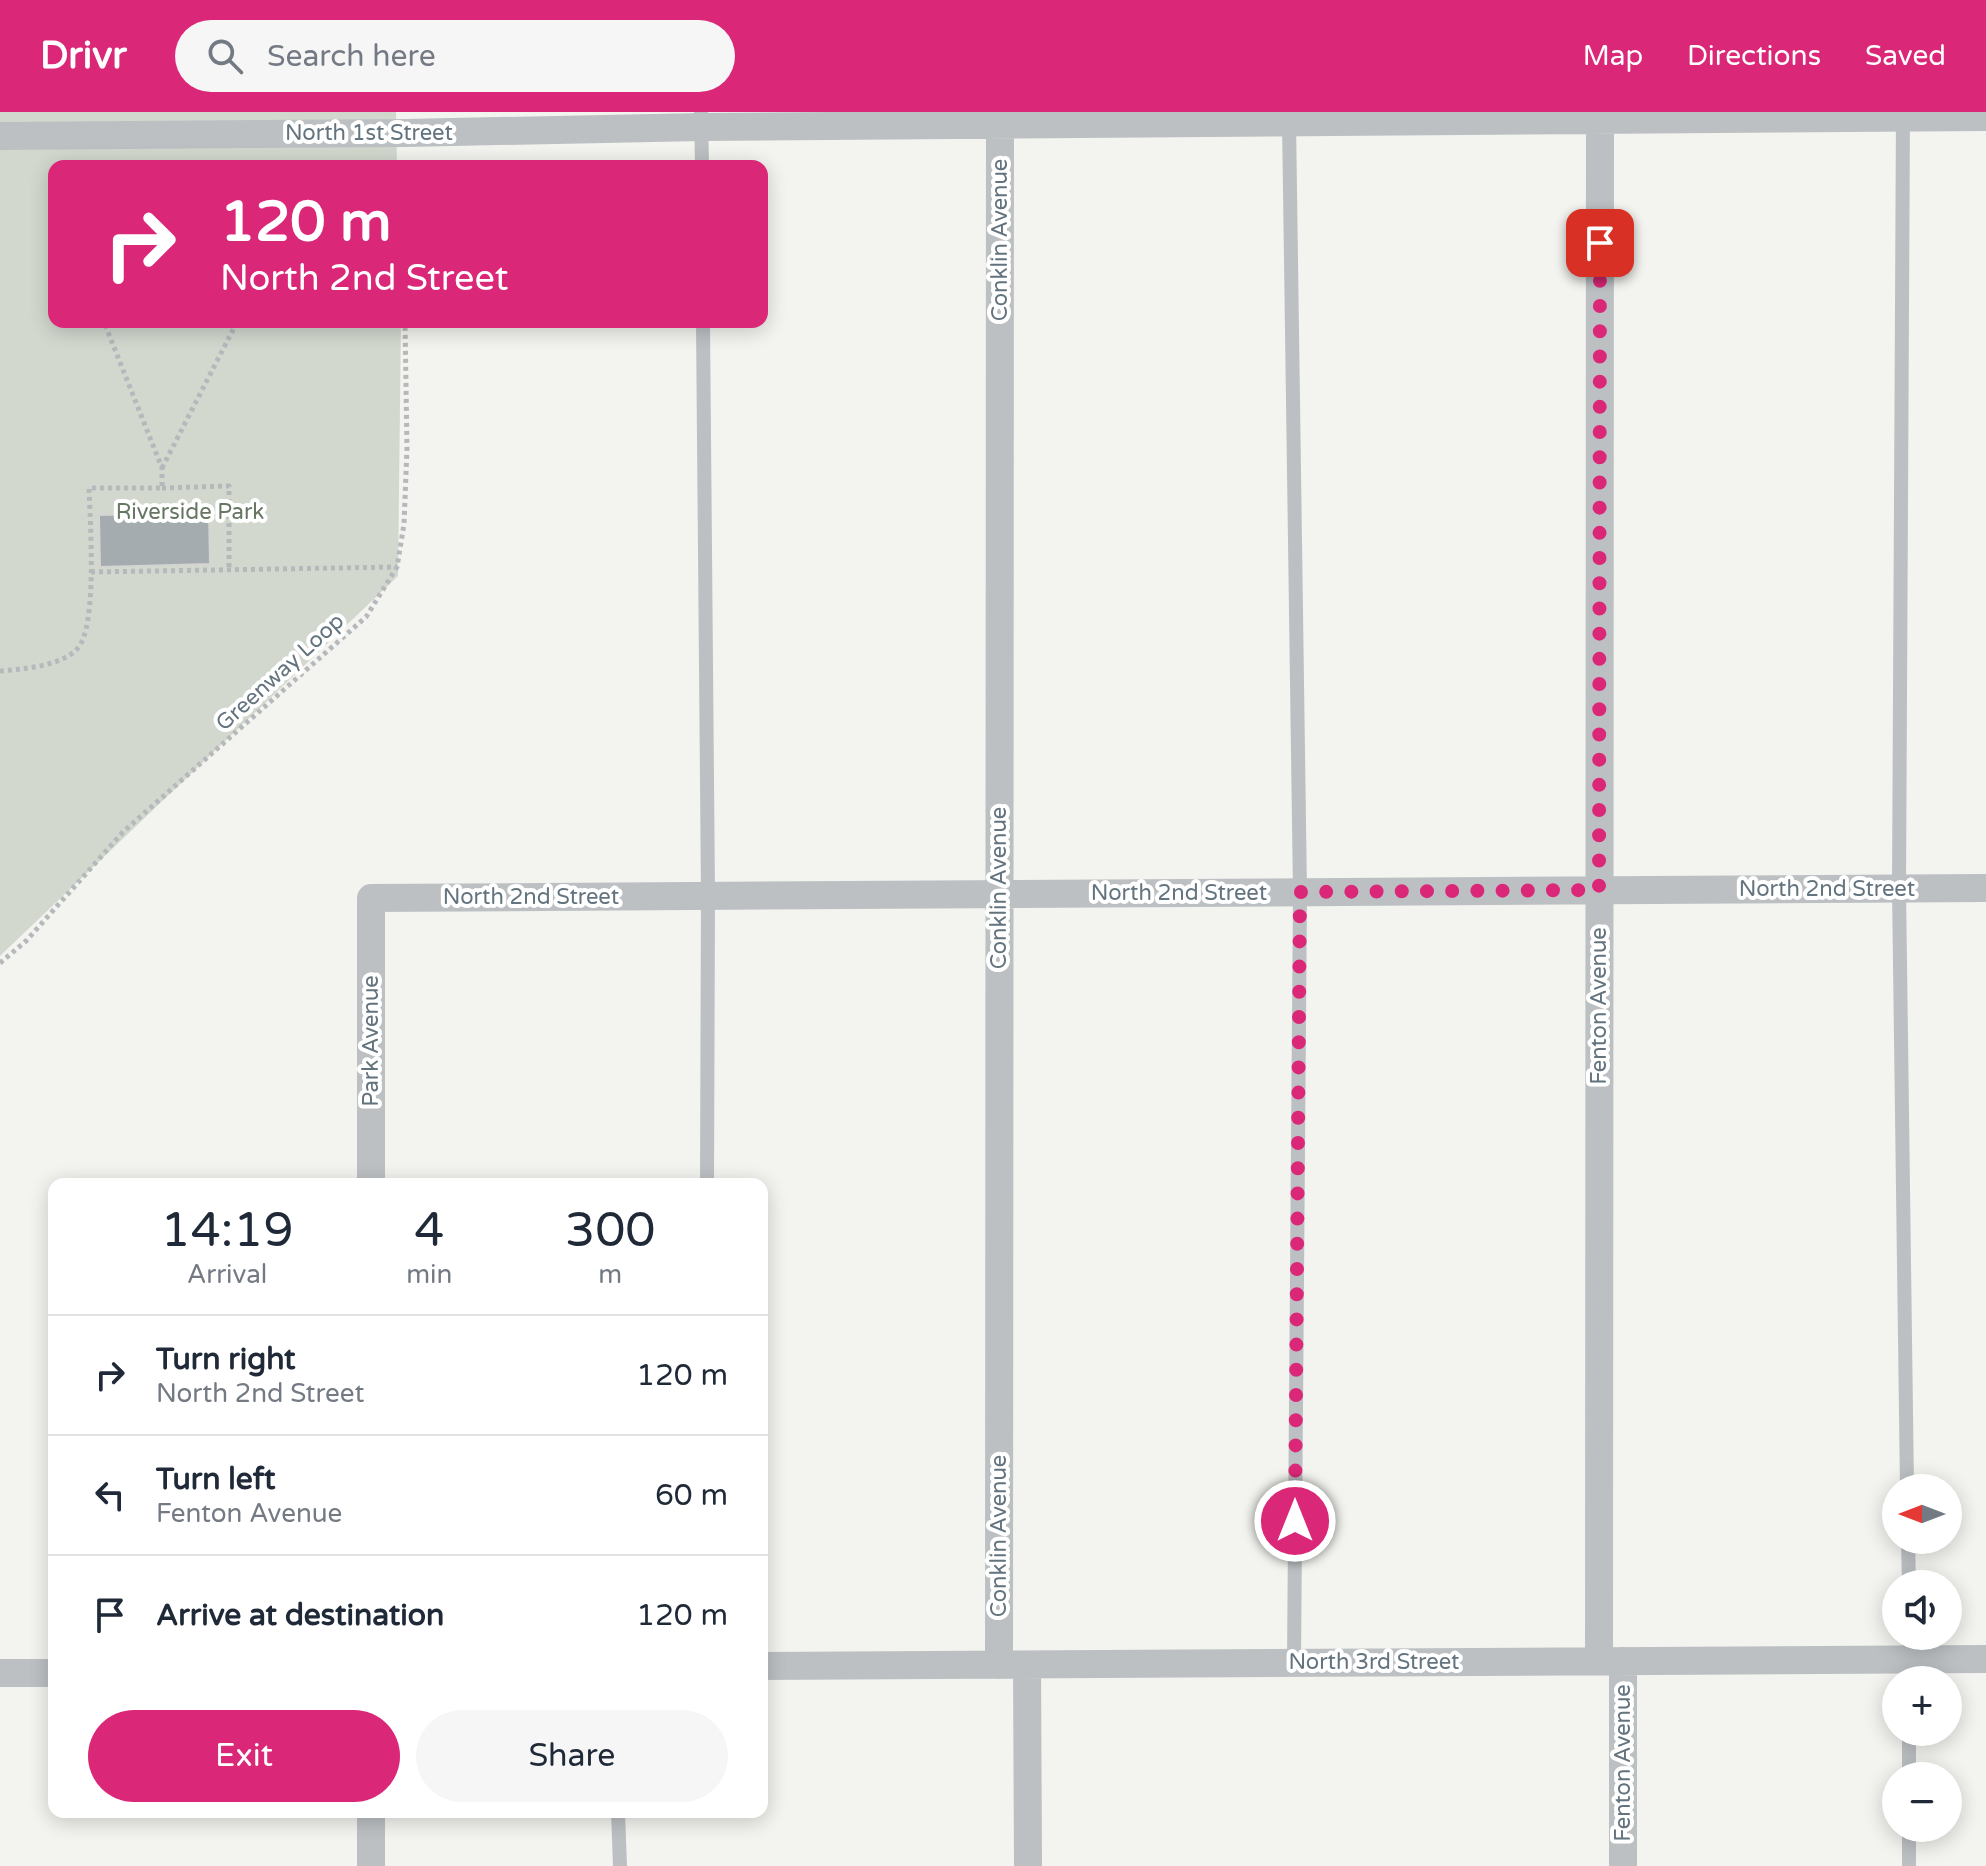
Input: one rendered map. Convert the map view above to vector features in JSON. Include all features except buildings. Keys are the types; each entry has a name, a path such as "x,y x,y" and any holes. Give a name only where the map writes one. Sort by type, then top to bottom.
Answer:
{"street":[{"name":"Fenton Avenue","path":"1600,116 1599,890 1611,1661 1623,1866"},
{"name":"North 1st Street","path":"0,136 370,122 1986,117"},
{"name":"Conklin Avenue","path":"999,1665 1000,119"},
{"name":"North 2nd Street","path":"371,898 1986,888"},
{"name":"Park Avenue","path":"371,898 371,1178"},
{"name":"North 3rd Street","path":"768,1666 1986,1659"},
{"path":"1027,1665 1028,1866"},
{"path":"0,1673 48,1673"},
{"path":"371,1818 371,1866"}],"lane":[{"path":"1903,115 1899,888 1907,1474"},
{"path":"1289,117 1300,892 1294,1663"},
{"path":"701,120 702,160"},
{"path":"703,328 707,1178"},
{"path":"618,1818 620,1866"},
{"path":"1909,1842 1909,1866"}],"path":[{"path":"106,328 162,468 162,488"},
{"path":"162,468 234,328"},
{"name":"Greenway Loop","path":"0,963 26,941 123,832 366,617 397,567 404,524 407,448 405,328"},
{"path":"0,671 66,656 78,649 86,636 91,572 89,488 229,486 229,569"},
{"path":"91,572 397,567"}],"green space":[{"name":"Riverside Park","path":"0,112 396,112 397,160 48,160 48,328 401,328 398,576 0,956"}],"route":[{"path":"1295,1521 1300,892 1599,890 1600,243"}]}
